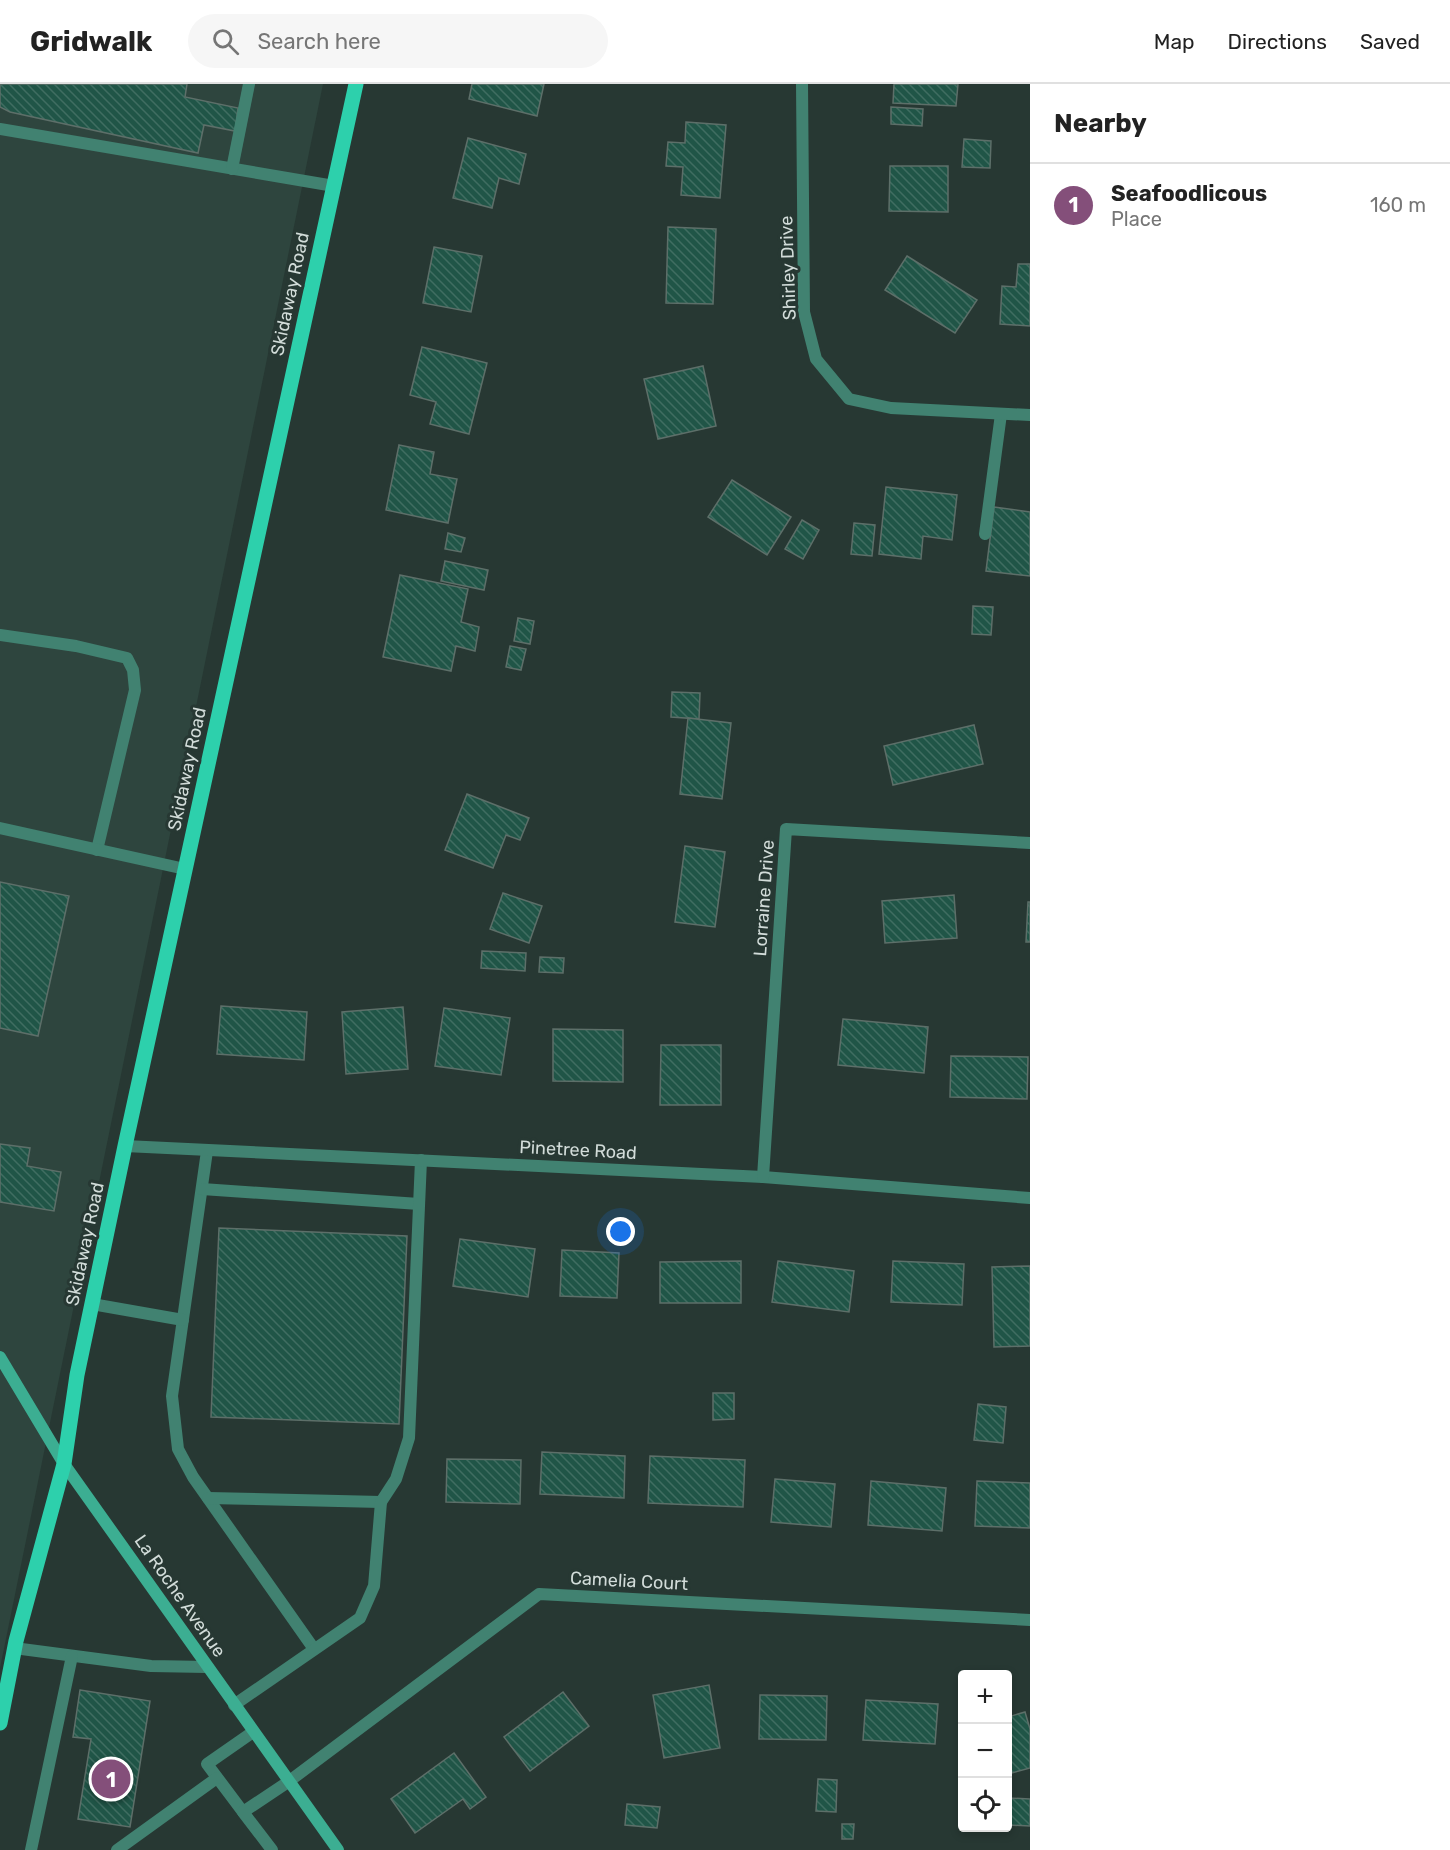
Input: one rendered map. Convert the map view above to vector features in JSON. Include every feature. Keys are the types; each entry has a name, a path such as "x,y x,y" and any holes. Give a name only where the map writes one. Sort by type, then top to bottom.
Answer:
{"main road":[{"name":"Skidaway Road","path":"0,1723 14,1648 64,1464 78,1375 125,1146 356,84"},
{"name":"La Roche Avenue","path":"0,1357 64,1464 338,1850"}],"street":[{"path":"232,169 249,84"},
{"name":"Shirley Drive","path":"802,84 804,312 816,359 849,399 891,408 1030,415"},
{"path":"0,129 334,186"},
{"path":"985,534 1001,414"},
{"path":"0,635 76,646 127,658 133,670 135,690 98,849"},
{"path":"0,828 185,869"},
{"name":"Lorraine Drive","path":"763,1177 786,829 1030,843"},
{"name":"Pinetree Road","path":"125,1146 763,1177 1030,1198"},
{"path":"207,1150 172,1396 178,1449 193,1477 314,1649"},
{"path":"234,1705 360,1618 374,1586 381,1502 396,1479 409,1438 421,1160"},
{"path":"202,1189 419,1204"},
{"path":"92,1304 183,1320"},
{"path":"208,1498 381,1502"},
{"name":"Camelia Court","path":"243,1812 288,1782 539,1594 1030,1620"},
{"path":"14,1648 151,1666 207,1667"},
{"path":"31,1850 72,1656"},
{"path":"253,1732 207,1764 272,1850"},
{"path":"117,1850 217,1778"}],"shaded area":[{"path":"0,84 323,84 0,1668"}],"building":[{"path":"0,84 187,84 185,97 238,108 235,131 204,125 198,153 10,112 0,107"},
{"path":"472,84 544,84 537,116 469,99"},
{"path":"894,84 958,84 956,106 893,103"},
{"path":"891,107 923,109 922,126 891,124"},
{"path":"686,122 726,125 720,198 681,195 683,167 666,166 668,142 685,143"},
{"path":"468,138 526,154 519,184 499,178 492,208 453,198"},
{"path":"964,139 991,141 990,168 962,167"},
{"path":"890,166 948,166 948,212 889,211"},
{"path":"668,227 716,229 713,304 666,303"},
{"path":"434,247 482,256 471,312 423,303"},
{"path":"907,256 977,300 955,333 885,290"},
{"path":"1018,264 1030,264 1030,326 1000,324 1002,286 1016,287"},
{"path":"422,347 487,363 469,434 430,424 436,402 410,395"},
{"path":"703,366 716,426 658,439 644,379"},
{"path":"399,445 434,452 430,474 457,479 448,523 386,510"},
{"path":"732,480 791,517 767,555 708,517"},
{"path":"886,487 957,495 952,540 923,536 921,559 879,554"},
{"path":"994,507 1030,512 1030,576 986,571"},
{"path":"802,520 819,530 803,559 785,549"},
{"path":"854,523 875,525 872,556 851,554"},
{"path":"448,533 465,538 461,552 445,549"},
{"path":"445,561 488,570 484,590 441,581"},
{"path":"400,575 468,589 461,622 479,627 475,651 456,646 451,671 383,657"},
{"path":"973,606 993,607 991,635 972,634"},
{"path":"518,618 534,621 530,644 514,641"},
{"path":"510,646 526,649 521,670 506,667"},
{"path":"672,692 700,693 699,719 671,717"},
{"path":"688,718 731,723 722,799 680,794"},
{"path":"974,725 983,764 893,785 884,746"},
{"path":"467,794 529,818 520,840 506,835 493,868 445,850"},
{"path":"685,846 725,852 715,927 675,922"},
{"path":"0,882 69,896 38,1036 0,1028"},
{"path":"503,893 542,906 529,943 490,929"},
{"path":"954,895 957,938 885,943 882,901"},
{"path":"1028,902 1030,902 1030,942 1026,942"},
{"path":"482,951 526,953 525,971 481,968"},
{"path":"540,957 564,958 563,973 539,972"},
{"path":"221,1006 307,1012 304,1060 217,1054"},
{"path":"403,1007 408,1069 346,1074 342,1012"},
{"path":"444,1008 510,1018 501,1075 435,1066"},
{"path":"843,1019 928,1027 924,1073 838,1065"},
{"path":"553,1029 623,1030 623,1082 553,1081"},
{"path":"661,1045 721,1045 721,1105 660,1105"},
{"path":"951,1056 1028,1057 1027,1099 950,1097"},
{"path":"0,1144 30,1148 27,1166 61,1172 54,1211 0,1202"},
{"path":"219,1228 407,1236 399,1424 211,1417"},
{"path":"460,1239 535,1249 528,1297 453,1286"},
{"path":"562,1250 619,1253 617,1298 560,1296"},
{"path":"741,1261 741,1303 660,1303 660,1262"},
{"path":"778,1261 854,1271 849,1312 772,1302"},
{"path":"893,1261 964,1264 962,1305 891,1302"},
{"path":"1030,1266 1030,1346 994,1347 992,1267"},
{"path":"713,1393 734,1393 734,1419 713,1420"},
{"path":"978,1404 1006,1407 1003,1443 974,1440"},
{"path":"542,1452 625,1456 624,1498 540,1494"},
{"path":"650,1456 745,1460 743,1507 648,1503"},
{"path":"447,1459 521,1460 520,1504 446,1502"},
{"path":"775,1479 835,1484 831,1527 771,1522"},
{"path":"871,1481 946,1488 942,1531 868,1525"},
{"path":"977,1481 1030,1483 1030,1528 975,1526"},
{"path":"709,1685 720,1748 664,1758 653,1695"},
{"path":"80,1690 150,1701 130,1827 78,1819 91,1739 73,1737"},
{"path":"563,1692 589,1726 530,1771 504,1737"},
{"path":"760,1695 827,1696 826,1740 759,1739"},
{"path":"866,1700 938,1704 935,1744 863,1740"},
{"path":"1025,1712 1030,1729 1030,1768 1012,1773 1012,1724 1012,1716"},
{"path":"454,1753 486,1797 470,1809 463,1799 415,1833 391,1799"},
{"path":"818,1779 837,1780 836,1812 816,1811"},
{"path":"1012,1798 1030,1799 1030,1826 1012,1825"},
{"path":"627,1804 660,1807 657,1828 625,1825"},
{"path":"842,1824 854,1824 853,1839 842,1839"}],"place":[{"name":"Seafoodlicous","path":"111,1779"}]}
